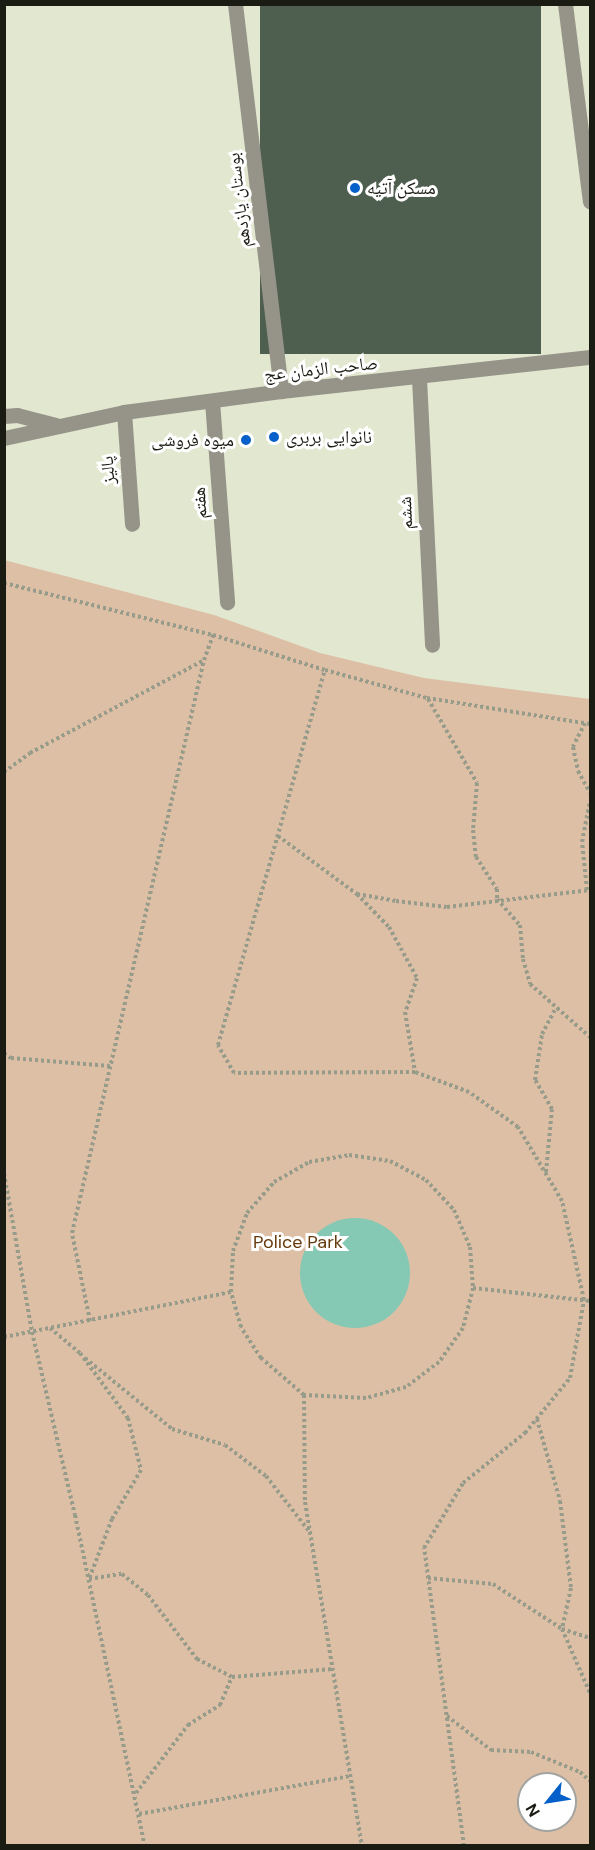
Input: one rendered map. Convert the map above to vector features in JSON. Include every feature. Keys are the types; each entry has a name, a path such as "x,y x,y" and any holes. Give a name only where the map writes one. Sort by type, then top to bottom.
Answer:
{"street":[{"name":"بوستان یازدهم","path":"235,4 281,392"},
{"path":"565,4 591,201"},
{"name":"صاحب الزمان عج","path":"4,438 27,435 56,425 124,412 591,357"},
{"name":"ششم","path":"419,378 432,645"},
{"name":"هفتم","path":"212,401 227,602"},
{"name":"پالیز","path":"124,412 132,524"},
{"path":"4,416 17,415 56,425"}],"path":[{"path":"4,583 213,635 325,670 427,698 591,724"},
{"path":"90,1321 72,1233 204,660 213,635"},
{"path":"4,772 30,753 204,660"},
{"path":"325,670 218,1045 234,1073 415,1072 470,1092 518,1127 562,1201 584,1300 570,1378 525,1433 463,1483 424,1548 464,1845"},
{"path":"427,698 477,783 473,830 476,857 497,889 497,899 520,925 522,959 530,984 591,1037"},
{"path":"585,723 573,747 578,771 591,793"},
{"path":"357,894 447,908 497,899 589,890 582,842 591,801"},
{"path":"278,836 357,894 389,927 417,978 405,1012 415,1072"},
{"path":"546,1173 552,1109 535,1080 542,1034 556,1008"},
{"path":"4,1053 11,1058 110,1066"},
{"path":"349,1155 390,1161 426,1180 454,1210 470,1247 473,1288 463,1328 439,1362 406,1387 366,1398 304,1395 261,1358 241,1327 231,1292 233,1251 248,1213 274,1182 309,1162 349,1155"},
{"path":"4,1173 32,1332 89,1579 145,1845"},
{"path":"473,1288 591,1301"},
{"path":"4,1337 231,1292"},
{"path":"50,1328 172,1429 225,1445 266,1476 310,1533"},
{"path":"80,1353 129,1418 141,1470 112,1519 89,1579"},
{"path":"304,1395 305,1502 362,1845"},
{"path":"537,1419 560,1501 572,1588 561,1629 591,1693"},
{"path":"89,1579 122,1574 148,1595 197,1659 232,1677 333,1669"},
{"path":"428,1578 493,1584 561,1629 591,1638"},
{"path":"135,1794 188,1725 220,1706 232,1677"},
{"path":"446,1715 491,1750 531,1752 580,1772 591,1781"},
{"path":"139,1814 350,1776"}],"green space":[{"name":"Police Park","path":"4,560 214,615 320,653 424,678 590,699 590,1845 5,1845"}],"water":[{"path":"355,1218 376,1222 394,1234 406,1252 410,1273 406,1294 394,1312 376,1324 355,1328 334,1324 316,1312 304,1294 300,1273 304,1252 316,1234 334,1222"}],"building":[{"path":"260,4 541,4 541,354 260,354"}],"place":[{"name":"مسکن آتیه","path":"355,188"},
{"name":"نانوایی بربری","path":"274,437"},
{"name":"میوه فروشی","path":"246,440"}]}
